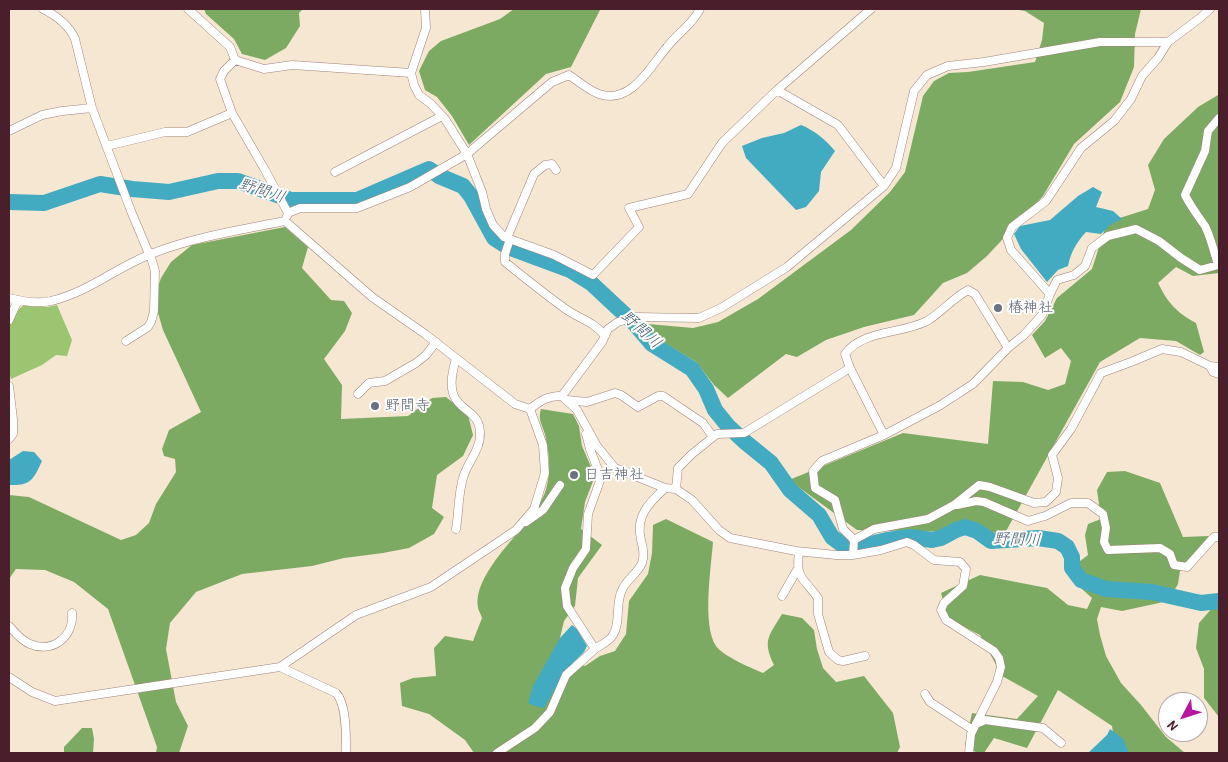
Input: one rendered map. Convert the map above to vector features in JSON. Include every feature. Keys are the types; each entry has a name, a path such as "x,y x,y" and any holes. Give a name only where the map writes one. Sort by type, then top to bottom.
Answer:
{"street":[{"path":"43,9 71,30 75,39 92,108 155,271 154,311 151,322 148,327 126,341"},
{"path":"188,9 230,47 235,60"},
{"path":"424,9 426,28 411,73 419,95 442,116 467,154 493,225 504,237 554,255 593,275 639,227 629,208 688,194 722,143 778,90 871,9"},
{"path":"9,298 49,302 79,291 150,254 188,241 286,217 300,208 356,208 410,187 467,154 552,82 568,75 598,94 612,96 625,94 637,83 668,45 694,20 700,9"},
{"path":"1050,294 1010,250 1007,238 1012,227 1046,201 1081,148 1114,121 1130,99 1142,76 1158,58 1168,42 1210,9"},
{"path":"565,398 608,329 618,322 635,317 699,318 721,308 787,267 884,186 896,168 914,91 927,75 948,66 984,62 1100,42 1168,42"},
{"path":"235,60 264,69 292,65 411,73"},
{"path":"235,60 224,71 220,79 232,113 266,170 286,217 372,297 436,342 515,404 530,409"},
{"path":"778,90 838,125 884,186"},
{"path":"9,131 42,115 92,108"},
{"path":"107,146 166,132 187,132 232,113"},
{"path":"335,172 442,116"},
{"path":"853,555 854,540 843,528 835,500 815,488 813,471 822,461 884,435 939,406 973,384 1042,315 1057,280 1074,275 1086,266 1092,248 1108,236 1136,229 1159,240 1181,258 1200,270 1218,265 1205,227 1191,208 1185,195 1205,150 1208,131 1219,118"},
{"path":"556,170 552,164 545,165 534,174 508,238 505,262 570,312 597,326 605,336"},
{"path":"884,435 850,368 845,354 851,346 864,339 926,321 958,295 968,290 975,294 1008,348"},
{"path":"9,320 18,300"},
{"path":"358,394 369,384 385,380 416,363 426,355 436,342"},
{"path":"854,540 874,528 928,520 954,505 979,486 990,487 1034,503 1046,502 1056,492 1058,478 1052,455 1071,429 1101,373 1162,349 1181,352 1210,366 1219,367"},
{"path":"456,358 451,378 454,396 461,405 475,416 480,432 479,444 464,475 456,529"},
{"path":"1210,366 1213,372 1219,374"},
{"path":"676,489 678,468 717,434 744,433 850,368"},
{"path":"9,386 13,434 9,439"},
{"path":"530,409 552,395 587,402 615,393 638,407 658,396 663,396 703,423 713,437"},
{"path":"565,398 577,410 597,446 615,468 665,488 676,489 692,500 719,530 730,538 800,552 836,555 853,555 881,550 907,542 934,560 960,562 966,569 963,586 944,603 941,610 946,620 994,651 999,658 1001,667 997,682 971,734 969,753"},
{"path":"9,677 32,692 54,701 280,668 356,615 432,587 516,530 534,509 545,473 543,445 530,409"},
{"path":"585,427 590,449 601,478 588,514 586,549 573,568 565,588 567,606 595,649"},
{"path":"520,525 535,517 560,486"},
{"path":"497,753 535,728 550,712 566,675 595,649 613,637 618,601 622,590 642,563 643,551 639,532 641,515 651,501 665,488"},
{"path":"954,505 976,500 1028,521 1045,516 1071,503 1088,503 1103,514 1106,528 1104,542 1108,550 1160,548 1170,554 1174,566 1187,567 1214,537 1219,537"},
{"path":"782,596 797,570 800,552"},
{"path":"797,570 818,598 818,614 829,652 838,660 844,661 866,656"},
{"path":"9,626 15,634 29,644 42,648 61,641 70,631 73,623 72,612"},
{"path":"280,668 341,698 346,734 346,753"},
{"path":"925,694 930,702 975,727"},
{"path":"975,727 985,720 1043,728 1062,742"}],"green space":[{"path":"204,9 303,9 299,13 300,26 286,48 265,60 242,54 234,39 206,14"},
{"path":"514,9 600,10 571,67 546,74 469,145 452,116 437,97 425,90 419,71 429,51 441,41 500,19"},
{"path":"1012,9 1141,9 1135,34 1134,67 1120,102 1074,144 1043,196 987,256 967,273 943,283 914,315 864,327 826,340 797,357 786,354 728,398 714,385 696,362 658,339 646,329 648,324 693,328 718,322 758,299 851,230 890,192 905,172 923,96 934,81 949,73 1035,62 1042,40 1044,23 1025,11"},
{"path":"1219,92 1219,273 1193,276 1176,267 1158,283 1173,306 1196,323 1204,352 1200,355 1176,341 1140,338 1100,362 1005,533 857,530 789,480 903,433 988,444 993,381 1023,382 1048,390 1065,384 1071,361 1061,348 1045,358 1032,335 1045,321 1057,298 1092,269 1107,222 1148,209 1155,190 1148,165 1164,139 1198,107 1218,95"},
{"path":"285,227 308,247 302,268 331,300 344,301 352,313 345,331 324,359 342,385 341,419 408,416 432,398 446,397 468,415 473,435 463,456 437,475 432,508 444,517 434,534 409,548 344,558 312,566 242,574 196,592 170,623 166,649 176,702 188,726 179,753 156,753 157,747 108,609 74,582 45,570 16,569 9,579 9,495 29,497 121,540 136,535 149,523 156,504 176,472 175,459 164,456 162,449 169,430 201,412 163,330 154,299 161,278 171,262 192,245"},
{"path":"24,305 47,307 57,305 72,340 67,356 56,355 42,365 11,379 8,351 9,329 14,316"},
{"path":"541,409 573,414 579,426 582,446 595,476 585,502 581,529 602,545 578,578 575,606 564,621 560,638 568,662 585,666 600,656 615,651 626,634 629,601 648,574 652,553 653,525 666,519 713,542 708,611 709,625 716,646 725,654 763,673 774,665 768,650 768,644 771,633 782,614 802,618 814,630 823,668 836,682 864,676 893,713 900,747 897,753 474,753 465,740 429,714 402,706 400,683 413,678 436,676 434,648 445,636 473,641 482,618 478,607 479,593 484,579 493,564 537,508 544,495 549,475 549,460 545,435 540,421"},
{"path":"1125,471 1160,483 1183,537 1209,536 1180,571 1178,584 1168,601 1122,611 1101,607 1097,619 1106,656 1121,683 1158,727 1158,742 1172,742 1185,753 1119,753 1115,746 1112,726 1058,690 1027,748 994,738 984,753 977,753 965,745 972,713 1017,719 1038,696 1002,676 980,635 948,619 941,593 980,575 1047,588 1068,605 1087,609 1092,598 1074,582 1076,564 1088,555 1085,535 1088,524 1101,519 1097,490 1107,472"},
{"path":"1213,607 1219,607 1219,717 1208,703 1208,692 1204,692 1204,669 1196,648 1199,623"},
{"path":"82,728 92,728 94,739 93,753 64,753 64,747"}],"water":[{"path":"801,125 820,136 835,151 821,172 819,191 806,207 796,210 746,158 742,146 762,138 784,133"},
{"path":"1093,187 1102,192 1096,207 1113,211 1122,219 1110,225 1101,234 1086,232 1074,248 1068,266 1058,270 1047,282 1021,249 1014,234 1020,226 1050,220 1078,196"},
{"path":"23,451 34,452 42,461 33,478 29,481 21,485 9,485 9,460"},
{"path":"572,625 577,629 587,646 584,652 565,671 544,708 528,703 533,686 560,638"},
{"path":"1110,729 1123,739 1129,753 1088,753 1107,735"}],"waterway":[{"name":"野間川","path":"9,202 44,203 100,184 169,192 218,181 238,181 291,200 357,200 429,169 439,176 463,186 471,196 494,238 508,247 570,270 591,283 635,324 652,344 692,369 706,389 715,410 728,426 771,463 790,490 819,515 832,537 844,546 862,546 910,537 932,540 965,527 977,531 991,541 1038,538 1058,541 1067,547 1072,557 1072,568 1081,580 1106,589 1152,592 1201,603 1219,601"}],"place":[{"name":"椿神社","path":"998,308"},
{"name":"野間寺","path":"375,406"},
{"name":"日吉神社","path":"574,475"}]}
